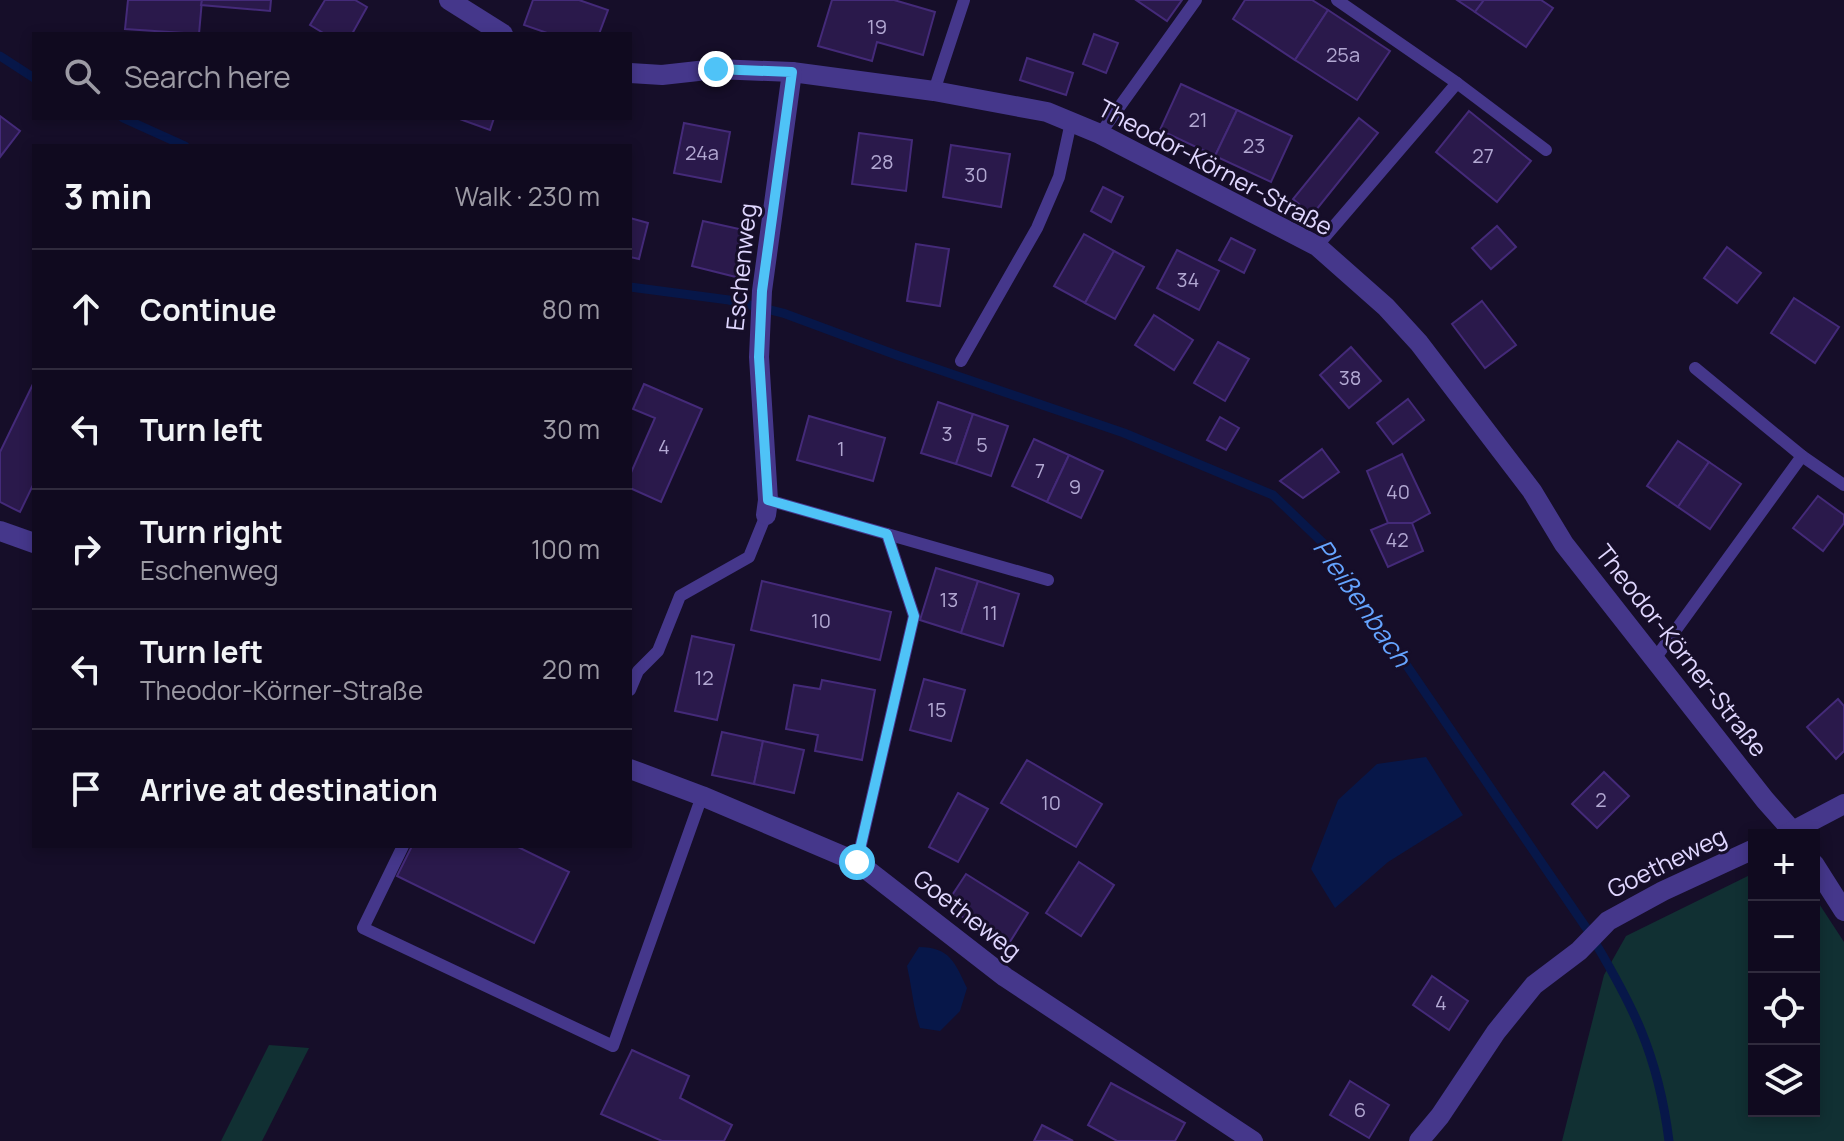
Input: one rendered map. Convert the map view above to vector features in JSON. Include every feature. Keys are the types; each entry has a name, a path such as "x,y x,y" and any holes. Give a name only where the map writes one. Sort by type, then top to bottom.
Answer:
{"street":[{"path":"449,0 500,32"},
{"name":"Theodor-Körner-Straße","path":"632,73 662,75 716,69 792,72 934,91 1047,112 1100,134 1317,246 1386,307 1419,343 1532,491 1564,544 1787,829"},
{"name":"Eschenweg","path":"767,507 759,357 762,291 792,72"},
{"path":"0,531 32,542"},
{"name":"Goetheweg","path":"632,770 857,862 1005,977 1253,1141"},
{"path":"1800,829 1844,804"},
{"name":"Goetheweg","path":"1419,1141 1440,1116 1496,1032 1534,985 1579,951 1608,921 1663,891 1748,852"},
{"path":"1820,873 1844,911"}],"lane":[{"path":"934,91 964,0"},
{"path":"1100,134 1196,0"},
{"path":"1337,0 1457,83 1546,150"},
{"path":"1317,246 1457,83"},
{"path":"961,361 1037,228 1059,177 1071,122"},
{"path":"1695,368 1802,456 1844,485"},
{"path":"1654,660 1802,456"},
{"path":"632,685 638,671 658,651 680,596 749,557 767,507 887,534 1048,580"},
{"path":"857,862 914,616 887,534"},
{"path":"402,848 363,928 613,1046 702,796"}],"green space":[{"path":"1748,876 1748,1117 1820,1117 1820,905 1844,942 1844,1141 1562,1141 1604,975 1626,936"},
{"path":"269,1045 309,1048 262,1141 221,1141"}],"shaded area":[{"path":"1426,757 1463,815 1388,862 1335,908 1311,869 1338,800 1377,764"},
{"path":"919,947 945,953 955,964 967,988 960,1011 940,1031 920,1028 916,1013 907,966"}],"building":[{"path":"128,0 202,0 199,32 125,29"},
{"path":"202,0 271,0 270,11 201,5"},
{"path":"325,0 355,0 367,7 353,32 322,32 310,25"},
{"path":"533,0 579,0 608,10 600,32 544,32 524,25"},
{"path":"832,0 894,0 935,12 923,55 877,42 872,61 818,46"},
{"path":"1136,0 1182,0 1167,21"},
{"path":"1245,0 1312,0 1328,10 1295,60 1233,19"},
{"path":"1457,0 1484,0 1475,12"},
{"path":"1484,0 1541,0 1553,8 1526,47 1475,12"},
{"path":"1328,10 1390,51 1357,100 1295,60"},
{"path":"1094,34 1118,43 1106,73 1083,64"},
{"path":"1027,58 1073,73 1066,95 1020,80"},
{"path":"1181,84 1237,110 1215,156 1160,130"},
{"path":"1237,110 1292,136 1271,182 1215,156"},
{"path":"1469,111 1531,161 1497,202 1436,152"},
{"path":"0,116 20,131 0,157"},
{"path":"1359,118 1378,133 1312,215 1293,199"},
{"path":"462,120 493,120 490,130"},
{"path":"684,123 730,132 721,182 674,173"},
{"path":"859,133 912,140 906,191 852,184"},
{"path":"951,145 1010,154 1001,207 943,197"},
{"path":"1103,187 1123,197 1111,222 1091,211"},
{"path":"632,219 648,223 639,259 632,257"},
{"path":"703,221 748,231 736,277 692,266"},
{"path":"1497,226 1516,247 1491,269 1472,248"},
{"path":"1084,234 1114,251 1085,303 1054,286"},
{"path":"1231,238 1255,250 1244,273 1219,260"},
{"path":"916,244 949,249 940,306 907,301"},
{"path":"1727,247 1761,273 1737,303 1704,278"},
{"path":"1177,250 1219,271 1199,310 1157,288"},
{"path":"1114,251 1144,267 1115,319 1085,303"},
{"path":"1794,298 1839,327 1815,363 1771,333"},
{"path":"1482,301 1516,345 1485,368 1452,324"},
{"path":"1154,315 1193,340 1174,370 1135,345"},
{"path":"1218,342 1249,359 1225,401 1194,383"},
{"path":"1351,347 1381,381 1349,408 1320,375"},
{"path":"644,384 702,409 661,502 632,489 632,470 655,418 633,409"},
{"path":"32,386 32,487 20,512 0,502 0,452"},
{"path":"1408,399 1424,420 1393,444 1377,423"},
{"path":"938,402 973,414 956,464 921,453"},
{"path":"973,414 1008,426 991,476 956,464"},
{"path":"809,416 885,438 873,481 797,460"},
{"path":"1220,417 1239,428 1226,450 1207,440"},
{"path":"1034,439 1069,455 1047,502 1012,486"},
{"path":"1678,441 1709,462 1678,507 1647,486"},
{"path":"1322,449 1339,472 1303,498 1280,481"},
{"path":"1402,454 1430,513 1412,523 1388,523 1367,471"},
{"path":"1069,455 1103,471 1081,518 1047,502"},
{"path":"1709,462 1741,484 1710,529 1678,507"},
{"path":"1818,496 1844,515 1844,523 1823,551 1793,528"},
{"path":"1388,523 1412,523 1423,551 1388,567 1371,530"},
{"path":"936,568 978,581 961,633 920,620"},
{"path":"762,581 891,612 880,660 751,630"},
{"path":"978,581 1019,594 1003,646 961,633"},
{"path":"692,636 734,645 717,720 675,711"},
{"path":"924,679 965,690 951,741 910,730"},
{"path":"822,680 875,690 862,760 815,751 818,735 786,729 794,685 820,689"},
{"path":"1838,699 1844,706 1844,751 1836,759 1807,727"},
{"path":"722,732 763,741 754,784 712,775"},
{"path":"763,741 804,750 794,793 754,784"},
{"path":"1027,760 1102,804 1076,847 1001,803"},
{"path":"1604,772 1629,796 1597,828 1572,804"},
{"path":"958,793 988,809 958,862 929,847"},
{"path":"411,848 520,848 569,872 534,943 397,876"},
{"path":"1079,862 1114,885 1081,936 1046,913"},
{"path":"966,874 1028,913 1008,945 945,906"},
{"path":"1432,976 1468,1001 1449,1030 1413,1005"},
{"path":"632,1050 689,1076 680,1098 732,1125 724,1141 662,1141 601,1114"},
{"path":"1350,1081 1389,1105 1369,1138 1330,1115"},
{"path":"1111,1083 1185,1123 1175,1141 1117,1141 1088,1125"},
{"path":"1042,1125 1073,1141 1034,1141"}],"waterway":[{"name":"Pleißenbach","path":"0,56 32,77"},
{"name":"Pleißenbach","path":"127,120 181,144"},
{"name":"Pleißenbach","path":"632,287 729,300 783,313 1124,433 1273,495 1323,543 1587,929 1641,1030 1658,1081 1669,1141"}],"route":[{"path":"716,69 792,72 762,291 759,357 768,500 887,534 914,616 857,862"}]}
